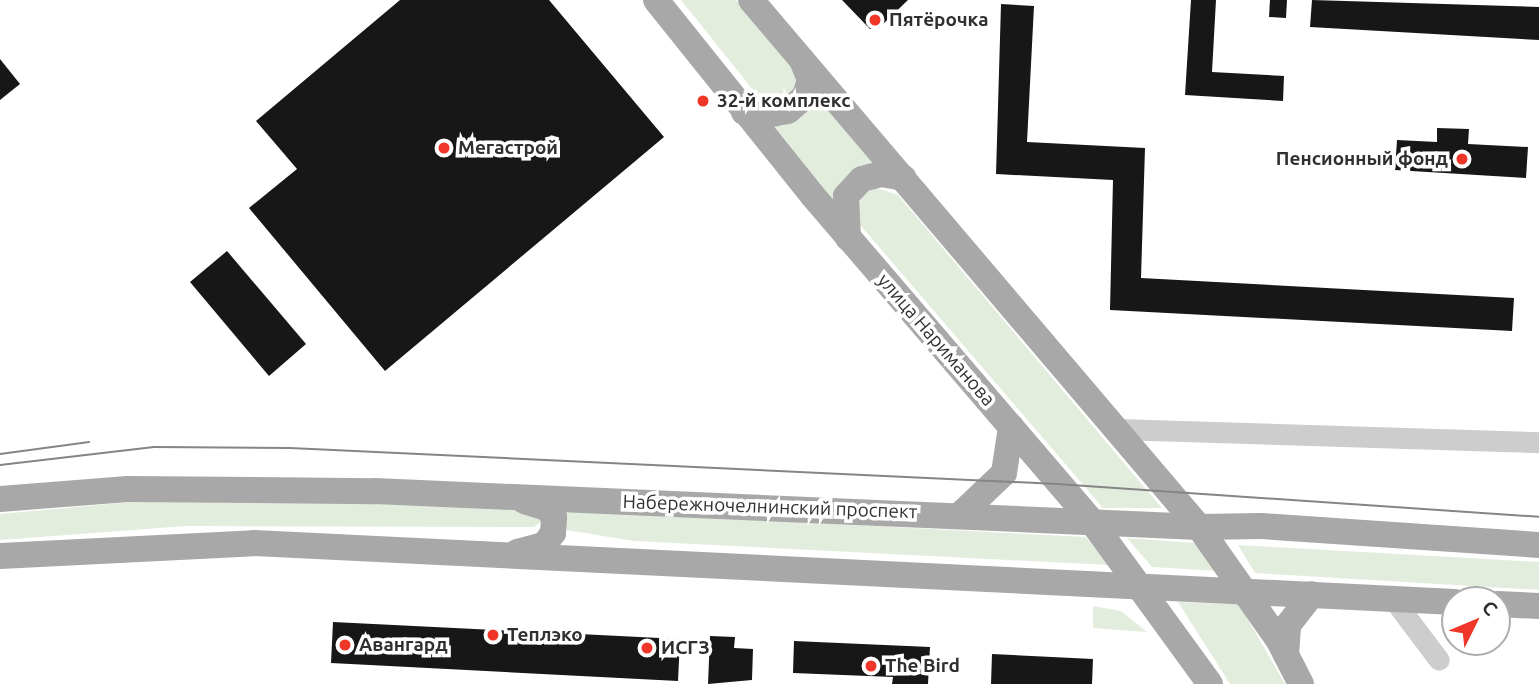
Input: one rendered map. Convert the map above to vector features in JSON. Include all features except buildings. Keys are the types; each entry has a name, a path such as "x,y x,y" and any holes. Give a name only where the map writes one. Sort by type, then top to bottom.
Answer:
{"main road":[{"name":"улица Нариманова","path":"656,0 848,238 1093,523 1144,588 1210,684"},
{"path":"751,0 1199,527 1246,592 1301,684"},
{"path":"744,112 762,116 788,111 805,96 810,80 801,57"},
{"path":"848,238 846,196 862,179 881,174 904,178"},
{"path":"961,514 1004,473 1011,427"},
{"name":"Набережночелнинский проспект","path":"0,499 128,489 205,488 961,514 1199,527 1261,526 1539,545"},
{"path":"509,555 544,545 554,534 554,517 547,508 511,498"},
{"path":"0,556 254,543 1441,601"},
{"path":"1286,655 1288,625 1312,594"},
{"path":"1511,605 1539,606"}],"street":[{"path":"1117,429 1539,442"},
{"path":"1393,599 1439,660"}],"green space":[{"path":"681,0 736,0 793,63 800,85 784,103 761,100"},
{"path":"817,91 882,162 837,208 770,125 782,126 801,117"},
{"path":"874,187 898,195 1162,508 1103,508 855,219 862,194"},
{"path":"175,498 533,508 541,522 534,527 186,526 0,540 0,514"},
{"path":"561,510 1086,537 1109,565 634,541 560,529"},
{"path":"1127,538 1195,543 1217,571 1152,567"},
{"path":"1238,545 1539,562 1539,590 1511,588 1511,586 1255,573"},
{"path":"1178,602 1239,604 1285,684 1230,684"},
{"path":"1093,606 1121,611 1147,632 1093,628"}],"tram line":[{"path":"0,454 89,442"},
{"path":"0,465 154,447 290,448 1057,484 1539,517"}],"place":[{"name":"Пятёрочка","path":"875,20"},
{"name":"32-й комплекс","path":"703,101"},
{"name":"Мегастрой","path":"444,148"},
{"name":"Пенсионный фонд","path":"1462,159"},
{"name":"Теплэко","path":"493,635"},
{"name":"Авангард","path":"345,645"},
{"name":"ИСГЗ","path":"647,648"},
{"name":"The Bird","path":"871,666"}]}
